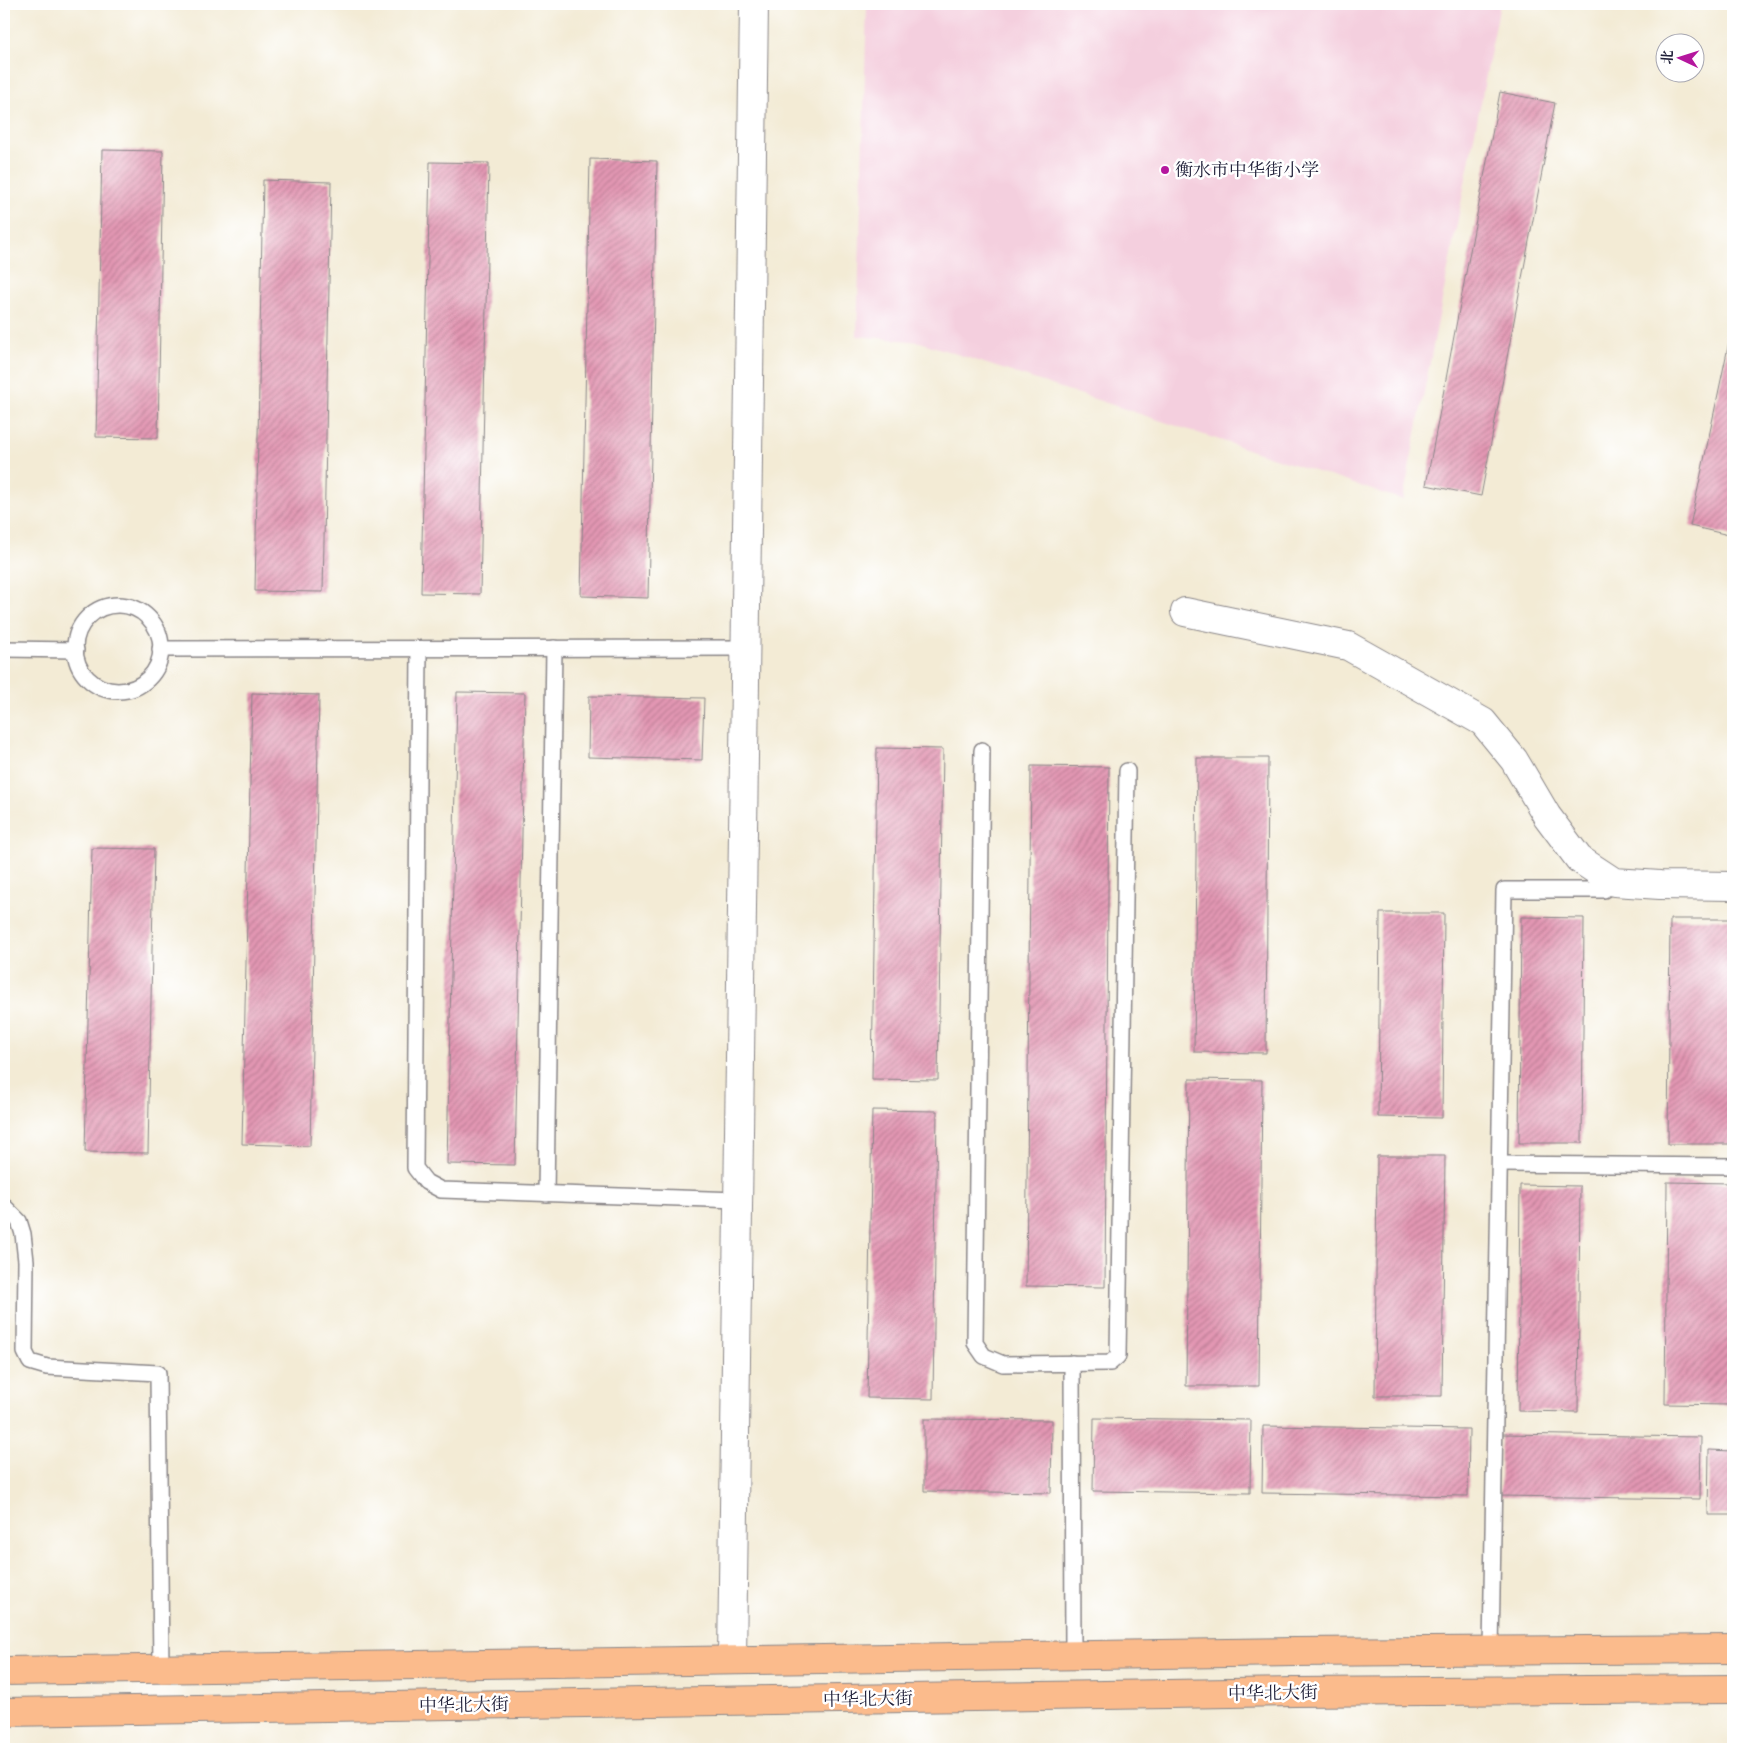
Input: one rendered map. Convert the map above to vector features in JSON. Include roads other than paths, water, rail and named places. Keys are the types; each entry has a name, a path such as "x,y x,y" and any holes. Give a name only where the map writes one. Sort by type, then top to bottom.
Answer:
{"main road":[{"path":"4,1671 1074,1655 1733,1649"},
{"name":"中华北大街","path":"4,1712 1275,1692 1733,1689"}],"street":[{"path":"732,1660 754,4"},
{"path":"1185,612 1348,646 1483,722 1514,760 1547,816 1578,859 1614,882 1733,886"}],"lane":[{"path":"111,606 128,606 144,614 155,627 160,649 159,660 152,675 139,686 122,692 105,690 94,685 79,667 76,650 79,629 88,618 111,606"},
{"path":"546,1194 554,648"},
{"path":"160,649 746,648"},
{"path":"4,649 76,650"},
{"path":"419,649 415,1168 426,1182 441,1190 738,1200"},
{"path":"982,750 975,1343 984,1356 1003,1364 1110,1363 1118,1356 1127,771"},
{"path":"1491,1650 1504,890 1604,890 1614,882"},
{"path":"1500,1164 1733,1166"},
{"path":"4,1206 19,1221 23,1234 26,1261 26,1352 30,1362 47,1366 158,1373 161,1669"},
{"path":"1072,1364 1074,1655"}],"place":[{"name":"衡水市中华街小学","path":"1165,170"}]}
